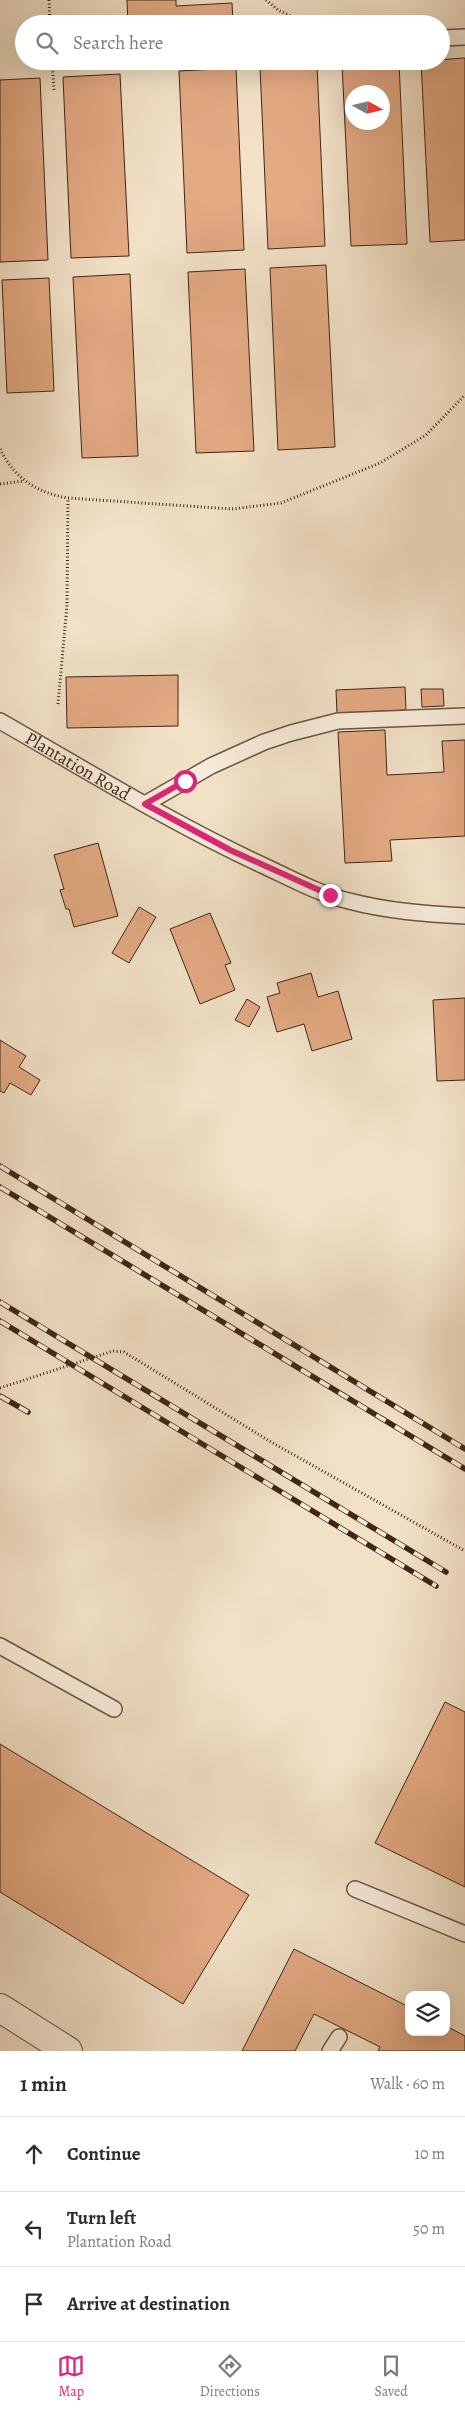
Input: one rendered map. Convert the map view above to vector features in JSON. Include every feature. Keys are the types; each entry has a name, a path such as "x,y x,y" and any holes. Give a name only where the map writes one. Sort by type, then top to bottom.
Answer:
{"street":[{"path":"0,2008 68,2051"}],"lane":[{"path":"450,38 465,37"},
{"path":"145,804 211,766 255,746 291,733 338,721 465,716"},
{"name":"Plantation Road","path":"0,721 230,850 338,898 409,912 465,916"},
{"path":"0,1646 114,1709"},
{"path":"355,1889 465,1934"},
{"path":"330,2051 339,2037"}],"path":[{"path":"49,0 50,15"},
{"path":"266,0 278,10 288,15"},
{"path":"53,70 54,90"},
{"path":"0,449 5,459 24,481 52,496 232,509 281,503 380,463 426,435 465,394"},
{"path":"0,484 24,481"},
{"path":"58,704 67,605 68,498"},
{"path":"0,1388 113,1351 124,1352 272,1442 465,1551"}],"building":[{"path":"127,0 176,0 176,6 232,3 233,15 128,15"},
{"path":"465,58 465,240 430,242 421,70 450,70 450,59"},
{"path":"236,70 244,250 187,253 179,71"},
{"path":"260,70 317,70 325,246 268,249"},
{"path":"342,70 399,70 407,244 351,246 345,130 390,130 390,85 345,85 345,125"},
{"path":"120,74 129,256 71,258 63,77"},
{"path":"40,78 48,260 0,262 0,80"},
{"path":"326,265 335,447 278,450 270,268"},
{"path":"245,269 254,451 196,453 188,272"},
{"path":"130,274 138,456 82,458 73,277"},
{"path":"49,278 54,391 7,393 2,280"},
{"path":"178,675 178,726 67,728 66,677"},
{"path":"405,687 406,710 337,713 336,690"},
{"path":"421,689 443,689 444,706 422,707"},
{"path":"385,730 387,775 444,772 442,741 465,740 465,836 390,840 392,861 345,863 338,732"},
{"path":"98,843 118,916 74,927 69,909 66,909 60,890 64,889 54,855"},
{"path":"139,907 156,917 129,963 112,953"},
{"path":"210,913 231,963 225,965 235,990 200,1004 170,929"},
{"path":"311,973 318,997 338,991 352,1039 312,1051 304,1024 277,1032 267,997 280,993 277,983"},
{"path":"465,998 465,1080 437,1081 433,1000"},
{"path":"247,999 260,1007 249,1027 235,1020"},
{"path":"0,1040 26,1056 19,1067 40,1080 31,1095 10,1083 4,1093 0,1091"},
{"path":"445,1702 465,1712 465,1887 375,1843"},
{"path":"0,1744 249,1895 183,2004 0,1892"},
{"path":"294,1949 405,2005 405,2036 450,2036 450,2028 465,2036 465,2051 378,2051 380,2047 314,2014 295,2051 242,2051"}],"railway":[{"path":"0,1166 465,1449"},
{"path":"0,1187 465,1469"},
{"path":"0,1302 446,1572"},
{"path":"0,1321 436,1586"},
{"path":"0,1396 28,1412"}],"route":[{"path":"185,781 145,804 230,850 330,895"}]}
